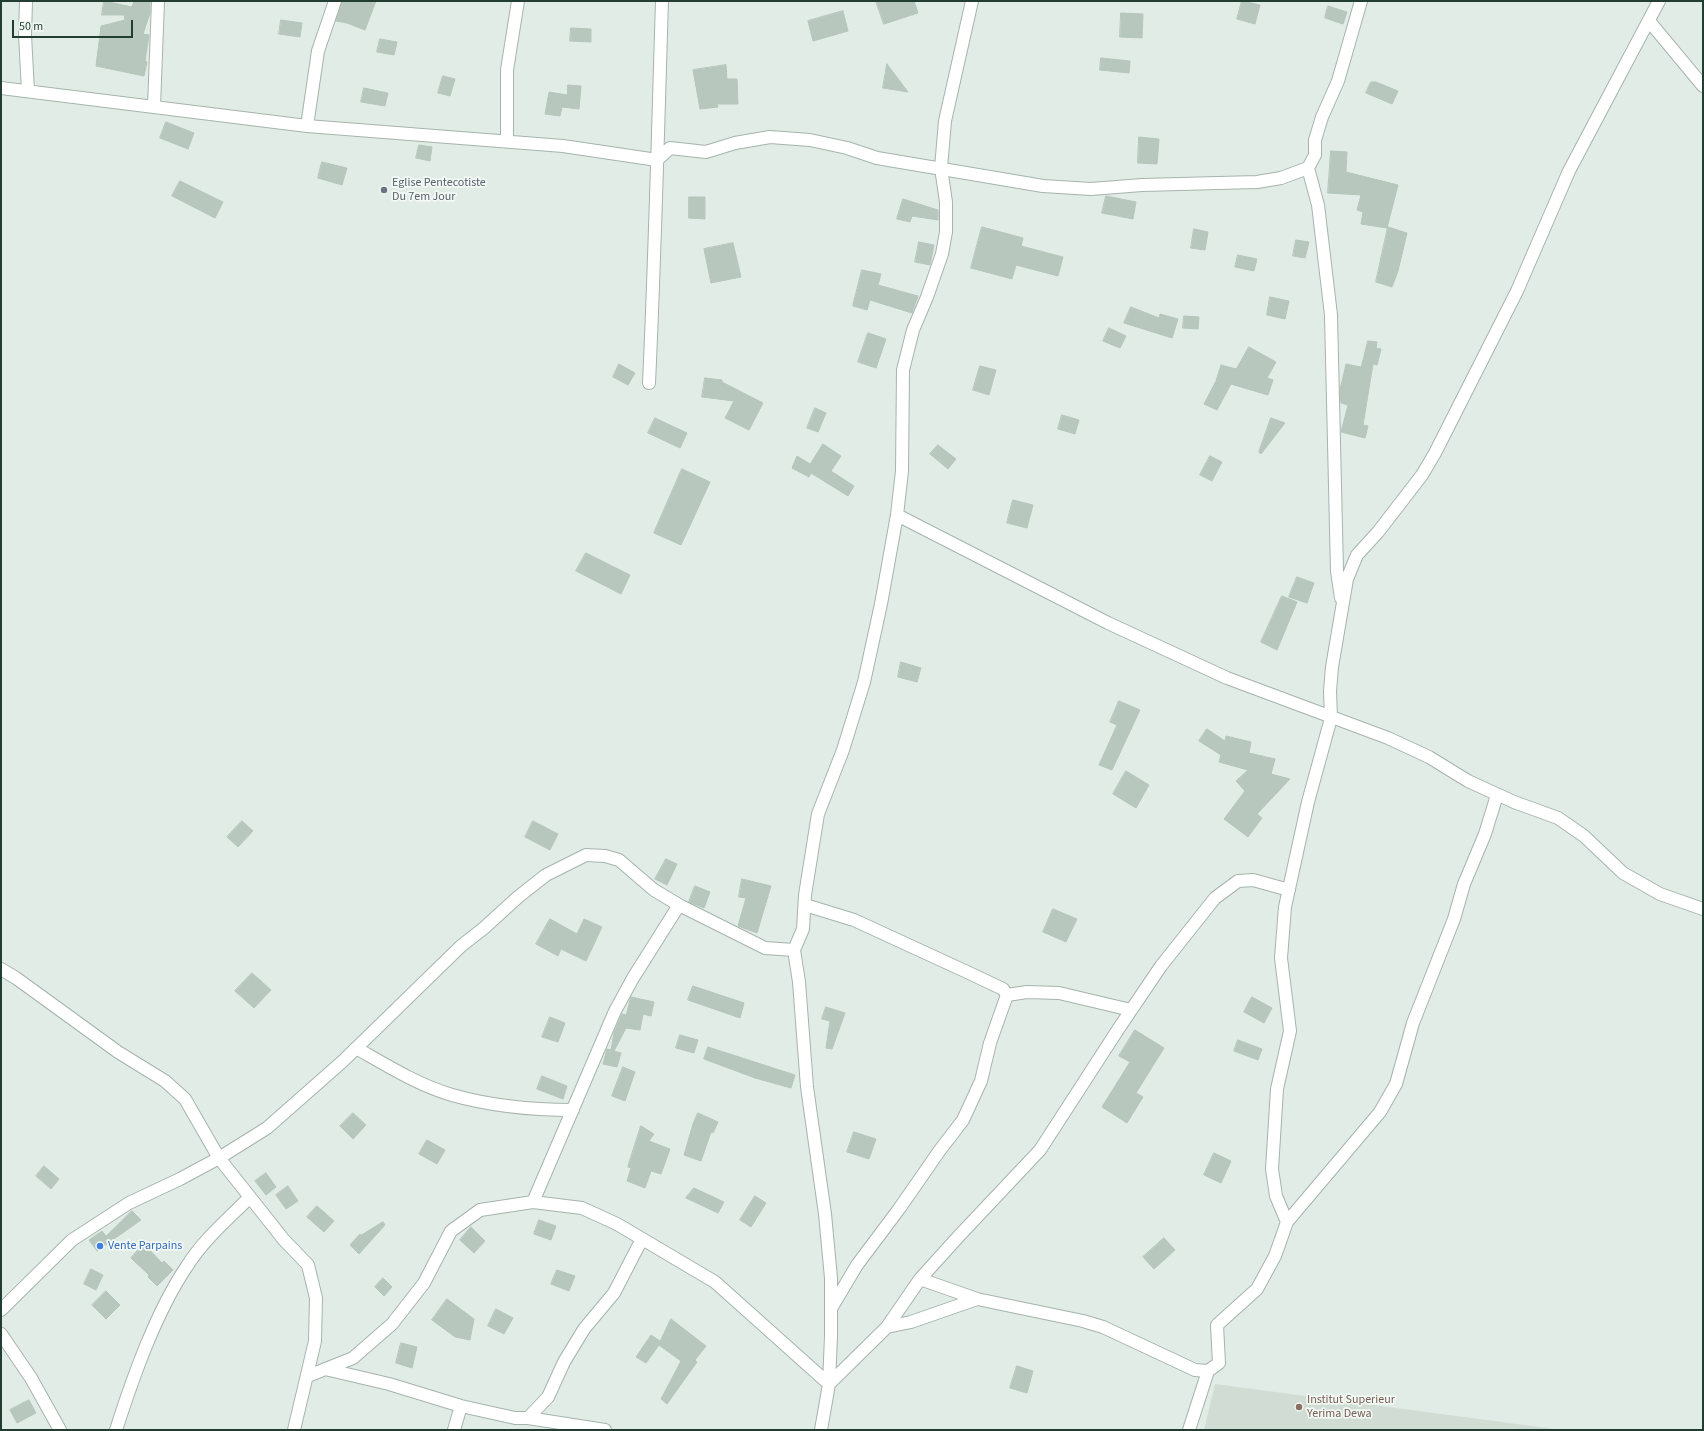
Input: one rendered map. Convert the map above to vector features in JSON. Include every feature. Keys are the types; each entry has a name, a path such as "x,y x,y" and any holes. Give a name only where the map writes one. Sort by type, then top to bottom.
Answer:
{"street":[{"path":"26,1 25,35 28,91"},
{"path":"154,107 158,1"},
{"path":"307,126 318,51 335,1"},
{"path":"507,142 506,70 518,1"},
{"path":"649,383 656,249 662,1"},
{"path":"821,1430 829,1384 831,1278 825,1214 807,1087 800,982 794,950 803,929 818,814 843,750 864,682 898,515 902,471 903,370 913,330 930,290 942,254 946,232 946,202 941,168 946,122 972,1"},
{"path":"657,160 670,148 706,152 735,143 770,137 810,140 847,148 877,158 1043,186 1091,189 1142,185 1257,182 1281,178 1308,168 1315,155 1315,140 1322,117 1338,81 1361,1"},
{"path":"1287,1222 1276,1196 1272,1169 1277,1089 1290,1031 1281,958 1285,907 1308,802 1331,718 1330,691 1332,667 1347,579 1357,555 1378,532 1422,475 1462,402 1517,291 1569,171 1659,1"},
{"path":"1649,21 1703,86"},
{"path":"1,88 307,126 563,146 657,160"},
{"path":"1308,168 1318,205 1331,315 1337,571 1342,607"},
{"path":"898,515 1108,623 1227,678 1388,738 1429,757 1468,781 1497,795 1533,810 1558,818 1584,836 1623,873 1660,894 1703,909"},
{"path":"1189,1430 1208,1371 1219,1363 1217,1325 1257,1289 1275,1256 1287,1222 1380,1112 1396,1084 1413,1023 1454,919 1464,884 1485,834 1497,795"},
{"path":"1,1310 72,1240 129,1203 180,1179 219,1158 267,1128 356,1048 461,946 484,928 518,897 546,875 586,855 605,856 619,860 654,890 679,905 766,948 794,950"},
{"path":"829,1384 887,1327 920,1279 1040,1150 1161,966 1215,898 1238,881 1253,880 1289,890"},
{"path":"533,1202 615,1011 629,984 679,905"},
{"path":"805,905 861,923 989,982 1003,989 1007,995"},
{"path":"1,969 16,978 118,1052 165,1081 185,1099 219,1158 284,1240 308,1265 316,1298 315,1341 308,1376 294,1430"},
{"path":"1007,995 1027,992 1059,993 1131,1010"},
{"path":"831,1308 857,1265 963,1120 981,1082 990,1043 1007,995"},
{"path":"356,1048 391,1068 451,1095 506,1106 540,1110 573,1110"},
{"path":"116,1430 144,1353 163,1309 187,1266 211,1235 250,1197"},
{"path":"308,1376 353,1358 392,1324 424,1283 451,1231 480,1210 533,1202 582,1208 617,1224 715,1282 829,1384"},
{"path":"528,1418 548,1397 564,1362 584,1329 614,1293 642,1239"},
{"path":"920,1279 977,1299 1083,1320 1103,1327 1195,1370 1208,1371"},
{"path":"887,1327 911,1322 977,1299"},
{"path":"1,1334 31,1378 60,1430"},
{"path":"325,1369 389,1384 461,1406 516,1418 528,1418 605,1430"},
{"path":"454,1430 461,1406"}],"shaded area":[{"name":"Institut Superieur Yerima Dewa","path":"1215,1384 1562,1430 1204,1430"}],"building":[{"path":"104,1 132,7 134,1 150,1 150,13 143,34 149,35 145,61 147,62 144,76 96,66 101,26 125,20 124,15 102,15"},
{"path":"342,1 376,1 365,30 347,23 336,21"},
{"path":"876,1 914,1 918,13 884,24"},
{"path":"1242,1 1260,5 1255,24 1237,19"},
{"path":"1328,6 1347,12 1343,24 1325,18"},
{"path":"843,11 848,31 813,41 808,21"},
{"path":"1121,13 1143,14 1142,38 1120,37"},
{"path":"281,20 302,23 300,37 279,34"},
{"path":"571,28 591,29 591,42 570,41"},
{"path":"380,39 397,42 394,55 377,52"},
{"path":"1101,58 1130,61 1129,73 1100,70"},
{"path":"887,64 908,92 883,88"},
{"path":"726,65 727,79 737,79 738,104 717,104 718,107 700,109 693,70"},
{"path":"443,76 455,79 450,96 438,93"},
{"path":"1371,82 1376,82 1398,91 1392,104 1366,93"},
{"path":"568,85 581,86 579,109 562,107 560,116 545,114 549,92 567,95"},
{"path":"364,88 388,93 385,106 361,102"},
{"path":"166,122 194,133 188,149 160,138"},
{"path":"1139,137 1159,139 1157,164 1138,163"},
{"path":"419,145 432,147 430,161 416,158"},
{"path":"1331,151 1347,152 1346,172 1398,185 1387,228 1361,224 1363,212 1357,210 1361,195 1328,193"},
{"path":"322,162 347,168 342,185 318,178"},
{"path":"180,181 223,202 215,218 172,196"},
{"path":"1106,196 1136,202 1133,219 1102,213"},
{"path":"689,197 705,197 705,219 689,218"},
{"path":"903,199 938,210 938,220 912,216 910,222 897,219"},
{"path":"982,227 1023,238 1021,246 1063,257 1058,276 1016,265 1012,279 971,268"},
{"path":"1388,227 1407,233 1398,271 1392,287 1376,282"},
{"path":"1194,229 1208,232 1205,250 1191,248"},
{"path":"1296,240 1309,242 1305,258 1293,256"},
{"path":"919,242 934,245 930,265 915,262"},
{"path":"733,243 741,277 711,283 704,249"},
{"path":"1238,255 1257,259 1254,271 1235,267"},
{"path":"862,270 881,274 878,285 918,296 912,313 870,300 867,310 853,306"},
{"path":"1270,297 1289,301 1285,319 1267,315"},
{"path":"1131,307 1159,318 1160,314 1178,319 1172,338 1124,323"},
{"path":"1184,316 1199,317 1198,329 1183,328"},
{"path":"1109,328 1126,336 1120,348 1103,341"},
{"path":"868,333 886,339 876,368 858,362"},
{"path":"1368,341 1377,342 1376,348 1381,349 1377,365 1373,364 1363,425 1368,426 1365,438 1341,432 1348,405 1341,403 1340,390 1346,364 1361,367"},
{"path":"1249,347 1276,362 1267,378 1273,380 1268,395 1231,384 1217,410 1204,404 1216,381 1221,365 1236,369"},
{"path":"619,364 635,373 628,385 613,377"},
{"path":"980,366 996,370 989,395 973,390"},
{"path":"705,378 722,380 722,382 763,403 749,430 725,418 734,401 702,397"},
{"path":"815,408 826,413 818,432 807,428"},
{"path":"1062,415 1079,420 1075,434 1058,429"},
{"path":"655,418 687,433 680,448 648,433"},
{"path":"1271,418 1285,423 1261,454 1259,452"},
{"path":"823,444 841,456 831,471 854,486 848,496 811,473 809,477 792,468 797,456 810,464"},
{"path":"938,445 956,459 948,469 930,454"},
{"path":"1210,456 1222,462 1212,481 1200,475"},
{"path":"682,469 710,482 681,545 654,533"},
{"path":"1013,500 1033,505 1027,528 1007,523"},
{"path":"586,553 630,575 621,594 576,571"},
{"path":"1297,577 1314,583 1307,603 1289,597"},
{"path":"1282,596 1297,602 1277,650 1261,642"},
{"path":"901,662 921,668 917,682 898,677"},
{"path":"1119,701 1140,710 1112,770 1099,765 1117,725 1110,722"},
{"path":"1207,729 1225,741 1226,736 1251,742 1249,753 1275,759 1271,774 1290,779 1257,814 1262,818 1248,837 1224,819 1245,791 1236,781 1248,770 1219,762 1221,755 1199,741"},
{"path":"1126,771 1149,785 1136,808 1113,794"},
{"path":"242,821 253,831 238,847 227,837"},
{"path":"533,821 558,834 550,850 525,837"},
{"path":"666,859 677,864 667,885 655,879"},
{"path":"742,879 771,886 757,933 738,926 746,898 739,897"},
{"path":"695,886 710,892 704,908 689,902"},
{"path":"1053,909 1077,919 1066,942 1043,932"},
{"path":"550,919 577,934 584,919 602,927 586,961 561,949 558,956 536,944"},
{"path":"252,973 271,990 254,1008 235,991"},
{"path":"693,986 744,1003 740,1018 688,1000"},
{"path":"631,997 654,1002 651,1016 643,1014 640,1030 626,1028 614,1051 621,1053 617,1067 603,1064 607,1049 611,1050 614,1033 622,1014 626,1015"},
{"path":"1252,997 1272,1008 1264,1023 1244,1012"},
{"path":"826,1007 845,1013 832,1049 826,1048 830,1021 822,1019"},
{"path":"550,1017 565,1023 558,1042 542,1037"},
{"path":"1135,1030 1164,1048 1136,1093 1143,1097 1127,1123 1102,1107 1130,1062 1119,1056"},
{"path":"680,1035 698,1040 694,1053 676,1048"},
{"path":"1238,1040 1262,1049 1258,1060 1234,1051"},
{"path":"708,1047 795,1075 791,1088 755,1078 704,1059"},
{"path":"623,1067 635,1072 625,1101 612,1096"},
{"path":"542,1076 567,1086 563,1099 537,1089"},
{"path":"353,1113 366,1125 353,1139 340,1126"},
{"path":"698,1113 718,1122 713,1133 711,1132 701,1161 684,1155 693,1124"},
{"path":"641,1126 654,1134 649,1141 670,1149 661,1174 651,1171 645,1188 627,1181 631,1168 628,1167"},
{"path":"854,1132 876,1139 869,1159 847,1152"},
{"path":"427,1140 445,1150 437,1164 419,1154"},
{"path":"1214,1153 1231,1161 1221,1183 1204,1175"},
{"path":"44,1166 59,1179 51,1189 36,1176"},
{"path":"266,1173 276,1187 266,1195 255,1181"},
{"path":"288,1186 298,1201 286,1209 276,1195"},
{"path":"694,1188 724,1202 718,1213 686,1198"},
{"path":"755,1196 766,1203 751,1227 740,1220"},
{"path":"317,1206 334,1221 324,1232 307,1217"},
{"path":"132,1211 141,1220 97,1251 89,1240 102,1231 106,1236"},
{"path":"539,1220 556,1226 551,1240 534,1234"},
{"path":"383,1222 385,1225 359,1254 350,1245 360,1234 361,1235"},
{"path":"471,1227 485,1241 474,1253 460,1240"},
{"path":"1164,1238 1175,1250 1154,1269 1143,1257"},
{"path":"144,1244 162,1263 164,1261 173,1270 157,1286 148,1277 149,1275 131,1258"},
{"path":"91,1269 103,1275 96,1290 84,1284"},
{"path":"557,1270 575,1276 569,1291 551,1284"},
{"path":"383,1278 392,1287 384,1296 375,1287"},
{"path":"106,1291 120,1305 106,1319 92,1305"},
{"path":"447,1299 474,1319 470,1340 455,1337 432,1320"},
{"path":"496,1309 513,1318 504,1334 488,1326"},
{"path":"671,1319 706,1346 695,1360 697,1362 667,1404 661,1399 681,1361 659,1345 646,1363 636,1357 651,1335 660,1341"},
{"path":"401,1343 417,1347 412,1368 396,1363"},
{"path":"1017,1366 1033,1371 1027,1393 1010,1388"},
{"path":"29,1400 36,1413 17,1423 10,1410"}],"place":[{"name":"Eglise Pentecotiste Du 7em Jour","path":"384,190"},
{"name":"Vente Parpains","path":"100,1246"},
{"name":"Institut Superieur Yerima Dewa","path":"1299,1407"}]}
